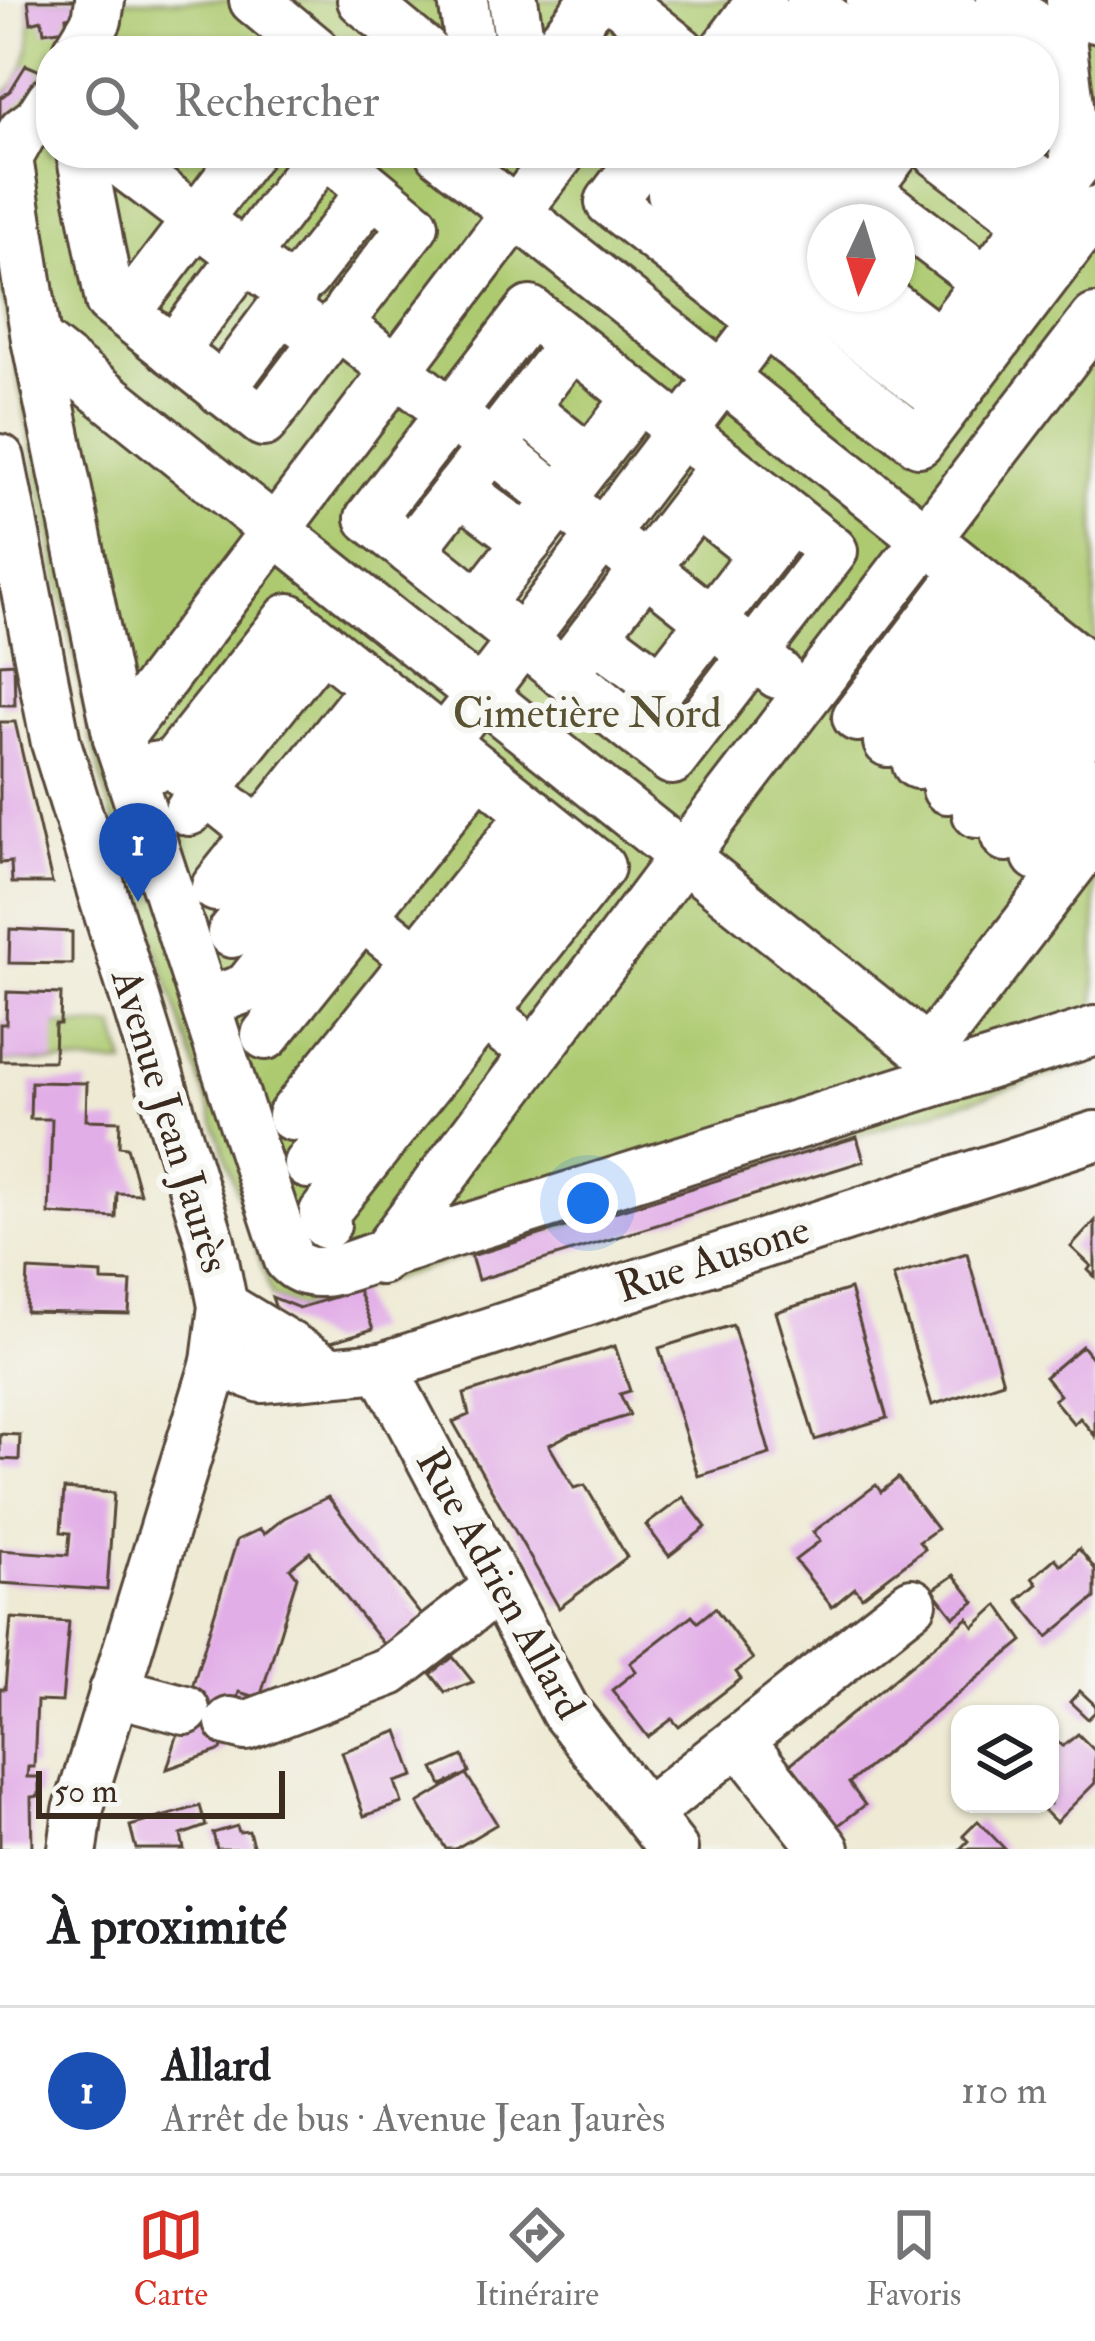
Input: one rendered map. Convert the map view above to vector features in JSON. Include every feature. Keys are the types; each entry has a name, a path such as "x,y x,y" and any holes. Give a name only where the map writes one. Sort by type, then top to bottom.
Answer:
{"street":[{"path":"87,36 97,20 100,0"},
{"path":"254,0 298,36"},
{"path":"362,0 406,36"},
{"path":"463,0 469,36"},
{"path":"513,0 519,36"},
{"path":"617,0 663,33"},
{"path":"871,0 918,36"},
{"path":"938,0 1033,36"},
{"path":"1071,0 1095,18"},
{"path":"764,36 793,25 825,36"},
{"path":"33,143 8,158 36,339 317,886 324,1213 354,1246"},
{"path":"84,168 110,301 263,422 414,225 344,168"},
{"path":"129,168 397,369 806,696"},
{"path":"126,314 237,168"},
{"path":"173,351 313,168"},
{"path":"459,168 1038,629"},
{"path":"354,1246 274,531 549,168"},
{"path":"636,168 610,202 807,220"},
{"path":"725,168 807,207"},
{"path":"781,168 820,204"},
{"path":"821,168 833,204"},
{"path":"317,886 685,854 1084,333 951,168"},
{"path":"1005,168 1012,240"},
{"path":"872,312 919,442 1012,240 1031,168"},
{"path":"221,389 372,190"},
{"path":"915,230 1012,240"},
{"path":"915,230 1012,240"},
{"path":"915,252 1012,240"},
{"path":"915,279 1012,240"},
{"path":"205,1003 444,742 807,265"},
{"path":"518,554 436,518 370,518 530,311 546,378 600,448"},
{"path":"36,339 943,1063"},
{"path":"436,518 478,605 672,760 833,551 765,551 699,498 681,431 639,397 546,378"},
{"path":"436,518 546,378"},
{"path":"478,605 639,397"},
{"name":"Avenue Jean Jaurès","path":"0,459 16,619 210,1241 223,1306 216,1362 78,1811 73,1849"},
{"path":"565,674 699,498"},
{"path":"630,726 765,551"},
{"path":"604,622 671,673"},
{"path":"947,789 1038,629"},
{"path":"947,789 1038,629"},
{"path":"947,789 1038,629"},
{"path":"947,789 1095,718"},
{"path":"211,871 317,886 600,867 444,742"},
{"path":"205,1003 247,988 317,886 444,742"},
{"path":"232,933 317,886 444,742"},
{"path":"266,1035 317,886 444,742"},
{"path":"947,789 1095,782"},
{"path":"943,1063 1095,834"},
{"path":"317,886 629,865"},
{"path":"287,1100 317,886"},
{"path":"308,1164 317,886"},
{"path":"205,1003 289,1260 303,1272 314,1274 354,1246 943,1063 1095,1031"},
{"name":"Rue Ausone","path":"216,1362 262,1378 382,1367 1095,1136"},
{"path":"223,1306 330,1371"},
{"name":"Rue Adrien Allard","path":"382,1367 565,1711 660,1831"},
{"path":"114,1691 246,1726 390,1671 500,1587"},
{"path":"660,1831 739,1740 912,1603"},
{"path":"739,1740 825,1849"}],"green space":[{"name":"Cimetière Nord","path":"28,0 1095,0 1095,1062 299,1308 272,1297 108,802 90,735 0,289 0,98 24,66 30,41"},
{"path":"0,1024 115,1026 125,1064 0,1061"}],"building":[{"path":"28,0 80,0 82,14 66,17 67,29 44,32 42,20 31,23"},
{"path":"26,65 36,69 36,86 0,118 0,98"},
{"path":"14,663 15,705 0,705 0,664"},
{"path":"0,722 15,722 52,883 12,883 11,862 0,863"},
{"path":"10,929 72,932 72,964 9,963"},
{"path":"7,992 61,994 54,1061 0,1061 0,1024 6,1024"},
{"path":"31,1082 87,1083 86,1120 120,1121 119,1146 127,1147 140,1194 117,1193 116,1218 49,1214 52,1119 30,1119"},
{"path":"857,1137 864,1161 478,1280 471,1256"},
{"path":"1095,1221 1095,1277 1088,1270 1091,1266 1071,1247"},
{"path":"967,1253 1003,1382 932,1405 893,1276"},
{"path":"28,1270 102,1274 102,1281 131,1282 129,1314 26,1312"},
{"path":"850,1289 887,1418 815,1440 776,1312"},
{"path":"358,1290 373,1329 328,1343 278,1315 272,1297 299,1308"},
{"path":"733,1325 770,1454 698,1476 659,1348"},
{"path":"615,1346 630,1391 620,1394 630,1415 549,1445 574,1488 585,1485 627,1557 559,1608 453,1422 469,1415 464,1394"},
{"path":"1082,1346 1095,1362 1095,1436 1080,1418 1074,1424 1054,1400 1060,1395 1045,1377"},
{"path":"0,1434 20,1435 19,1460 0,1459"},
{"path":"898,1478 937,1529 919,1542 925,1549 862,1597 855,1588 832,1607 795,1560 820,1541 813,1532 876,1485 881,1492"},
{"path":"64,1489 114,1493 107,1590 0,1583 0,1550 68,1555 70,1533 61,1532"},
{"path":"328,1497 424,1619 387,1649 310,1552 290,1568 297,1577 260,1698 239,1692 221,1750 167,1769 237,1540 260,1529 264,1534 284,1518"},
{"path":"683,1497 706,1527 669,1556 646,1525"},
{"path":"1079,1549 1095,1569 1095,1598 1048,1637 1018,1600 1037,1584 1032,1578 1055,1558 1061,1565"},
{"path":"954,1575 975,1602 954,1617 933,1590"},
{"path":"998,1605 1023,1641 849,1783 865,1805 831,1831 783,1770 968,1618 974,1627"},
{"path":"715,1608 753,1659 736,1672 741,1679 679,1727 672,1719 648,1737 612,1690 636,1671 630,1663 692,1615 698,1622"},
{"path":"11,1618 69,1622 62,1702 37,1701 34,1767 28,1767 27,1777 39,1777 39,1796 31,1797 32,1849 0,1849 0,1689 5,1689"},
{"path":"453,1657 473,1682 445,1692 431,1674"},
{"path":"1080,1691 1095,1705 1088,1719 1070,1702"},
{"path":"398,1731 414,1776 395,1782 402,1803 364,1816 342,1752"},
{"path":"1078,1734 1095,1751 1095,1783 1056,1822 1047,1813 1059,1813 1059,1742 1063,1746"},
{"path":"463,1756 469,1772 442,1785 434,1769"},
{"path":"466,1774 497,1824 455,1849 446,1849 418,1803"},
{"path":"200,1806 206,1826 181,1835 184,1849 136,1849 130,1826"},
{"path":"978,1821 1005,1849 960,1849 968,1841 963,1836"},
{"path":"237,1826 239,1832 249,1831 254,1849 217,1849 213,1833"}],"place":[{"name":"Allard","path":"138,902"}]}
